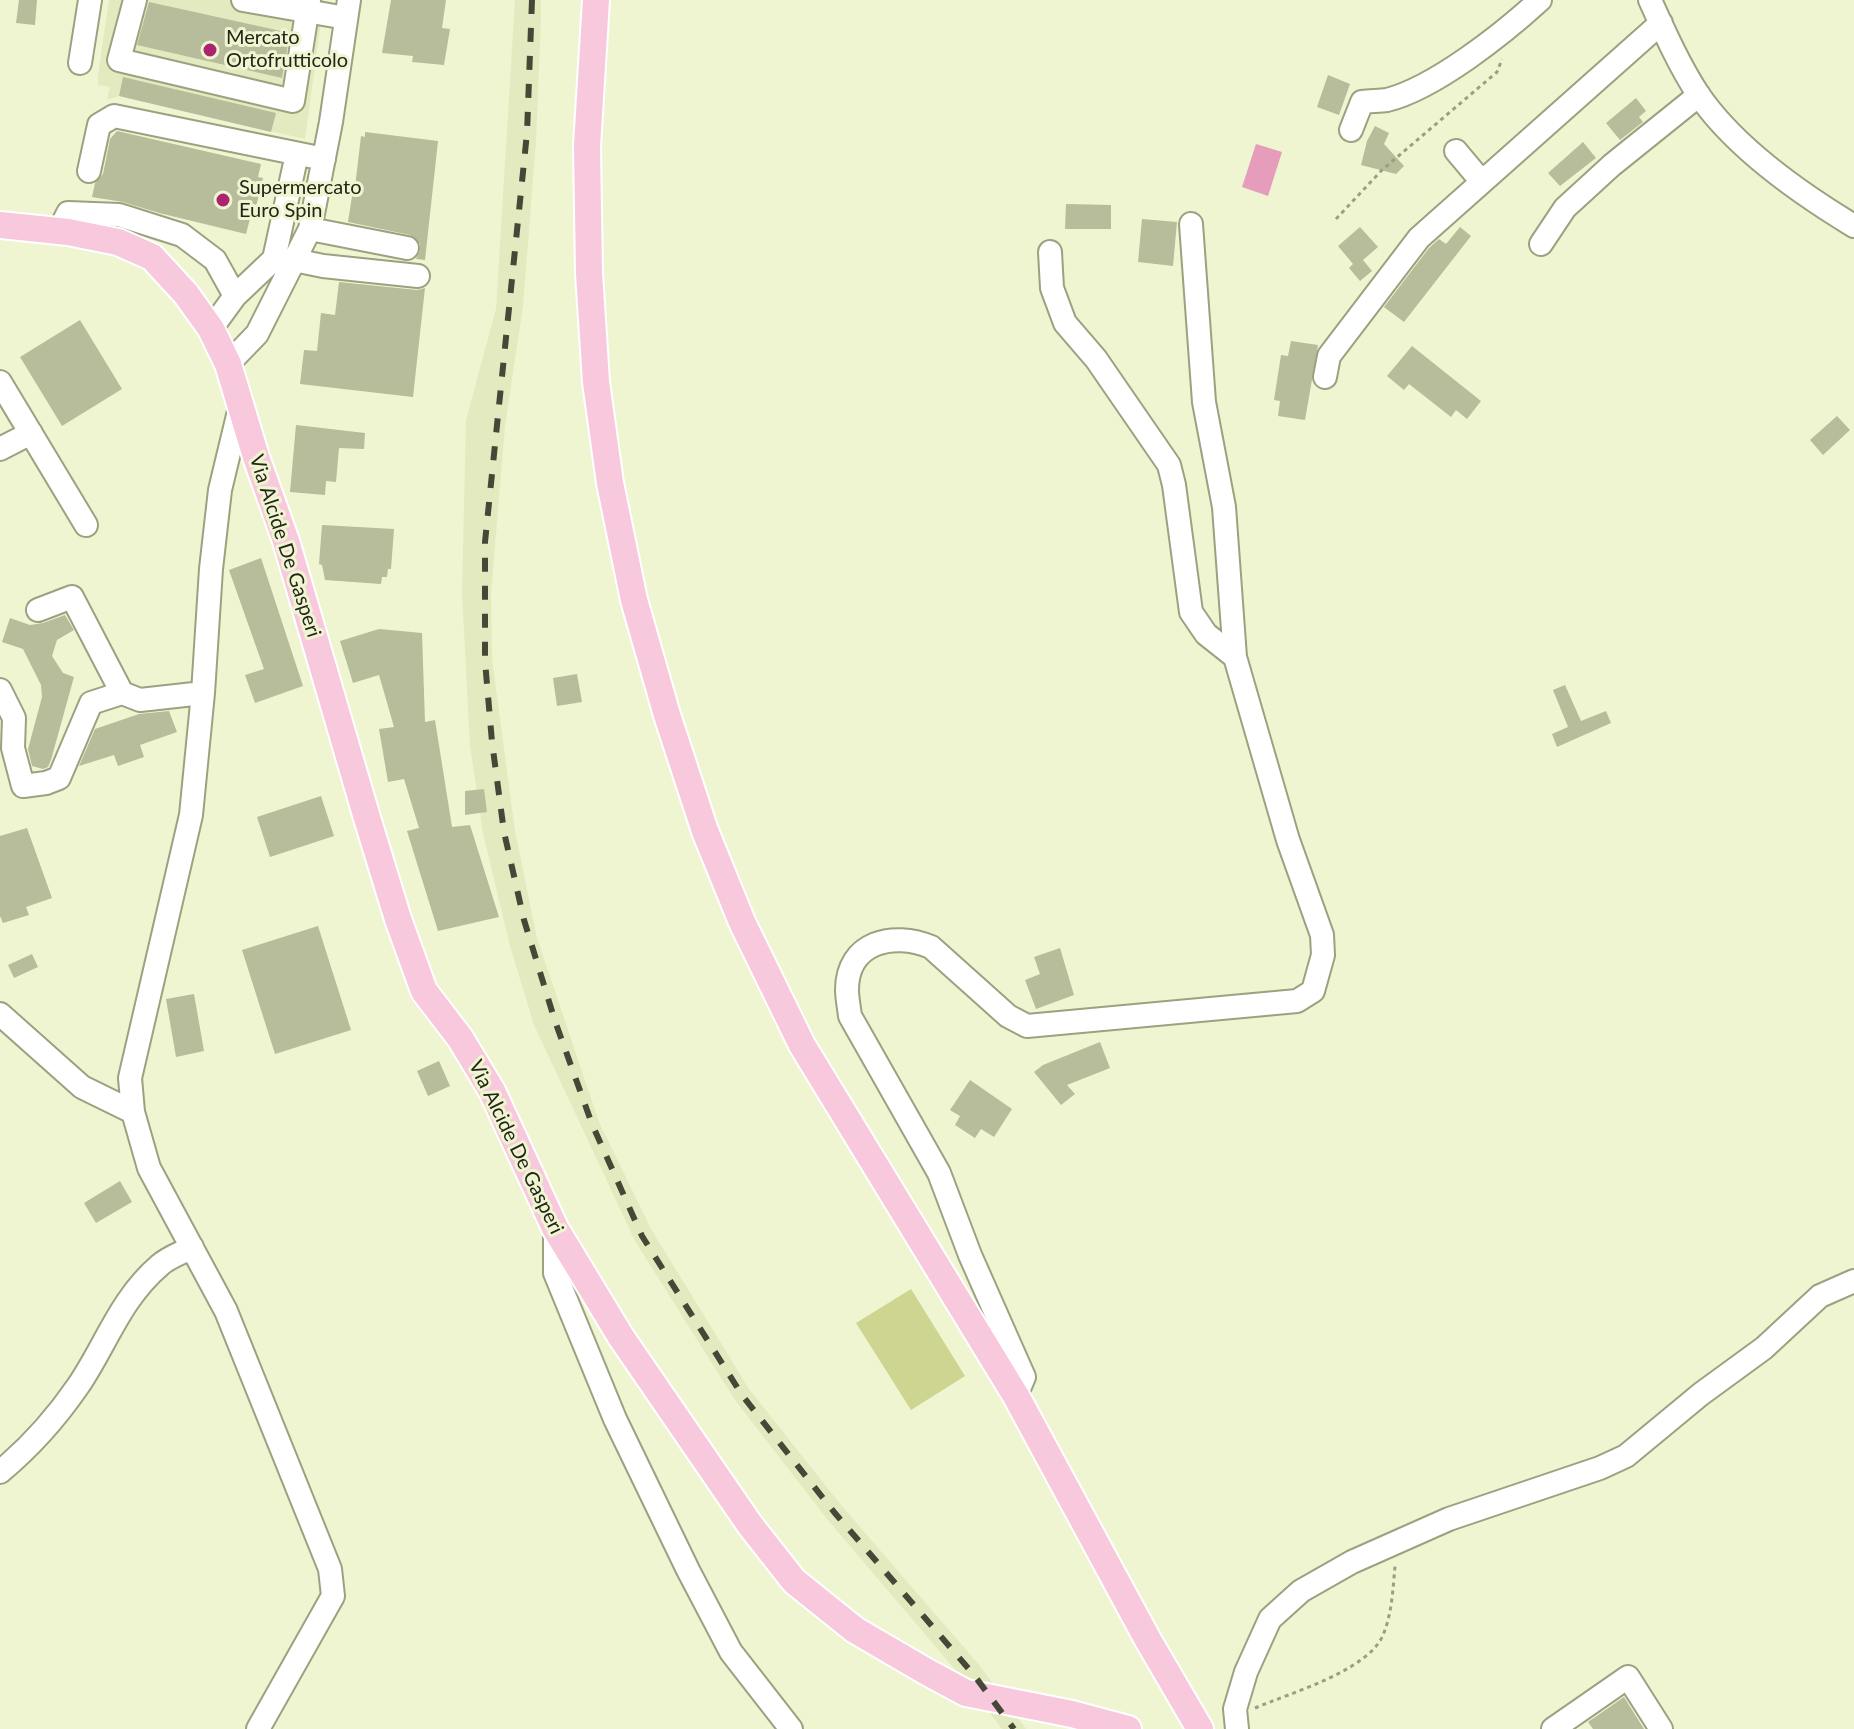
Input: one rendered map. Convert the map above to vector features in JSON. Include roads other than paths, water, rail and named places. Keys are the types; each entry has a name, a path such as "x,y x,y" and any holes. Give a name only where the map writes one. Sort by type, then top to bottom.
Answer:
{"main road":[{"path":"596,0 587,146 589,273 596,382 610,483 634,600 705,831 742,922 802,1045 1016,1396 1148,1640 1200,1729"},
{"name":"Via Alcide De Gasperi","path":"0,225 59,231 118,242 152,257 186,294 211,329 228,364 286,541 398,919 424,991 460,1038 492,1091 555,1228 621,1337 750,1525 794,1581 855,1630 966,1693 1072,1714 1128,1729"}],"street":[{"path":"80,63 90,0"},
{"path":"135,0 119,60 293,101 308,6"},
{"path":"228,364 257,334 310,229 347,9 243,0"},
{"path":"1351,130 1362,102 1387,99 1431,80 1503,33 1540,0"},
{"path":"1650,0 1699,95 1759,159 1802,195 1854,226"},
{"path":"1325,377 1329,356 1419,238 1661,23"},
{"path":"1541,244 1565,208 1612,165 1699,95"},
{"path":"89,171 99,125 114,116 324,159"},
{"path":"1456,151 1482,182"},
{"path":"211,329 235,296 274,259 297,154"},
{"path":"59,231 68,213 119,215 182,235 215,260 235,296"},
{"path":"1016,1396 1024,1377 970,1255 939,1173 850,1016 846,988 853,963 869,947 896,938 915,941 931,947 1008,1016 1027,1026 1297,1001 1313,991 1323,955 1322,935 1288,840 1235,657 1224,507 1204,402 1191,224"},
{"path":"310,229 407,248"},
{"path":"1050,252 1052,288 1065,323 1115,384 1169,465 1191,612 1206,634 1235,657"},
{"path":"294,260 418,276"},
{"path":"1,385 86,525"},
{"path":"241,403 220,490 191,815 130,1078 133,1112 149,1168 226,1311 330,1569 333,1596 258,1729"},
{"path":"0,449 31,433"},
{"path":"38,610 72,597 122,693"},
{"path":"0,690 14,718 13,748 23,786 59,778 91,703 122,693 140,700 203,693"},
{"path":"0,1014 82,1087 133,1112"},
{"path":"555,1228 555,1273 615,1419 731,1652 791,1729"},
{"path":"0,1472 28,1447 79,1384 113,1321 136,1291 161,1264 192,1247"},
{"path":"1236,1719 1246,1672 1270,1619 1301,1591 1352,1562 1449,1519 1600,1468 1626,1456 1701,1394 1764,1348 1820,1296 1854,1281"},
{"path":"1553,1729 1628,1677 1661,1729"}],"railway":[{"path":"532,0 527,133 485,542 485,661 492,742 504,832 524,920 555,1021 592,1124 642,1236 742,1395 834,1512 974,1675 1014,1729"}],"place":[{"name":"Mercato Ortofrutticolo","path":"210,50"},
{"name":"Supermercato Euro Spin","path":"223,200"}]}
